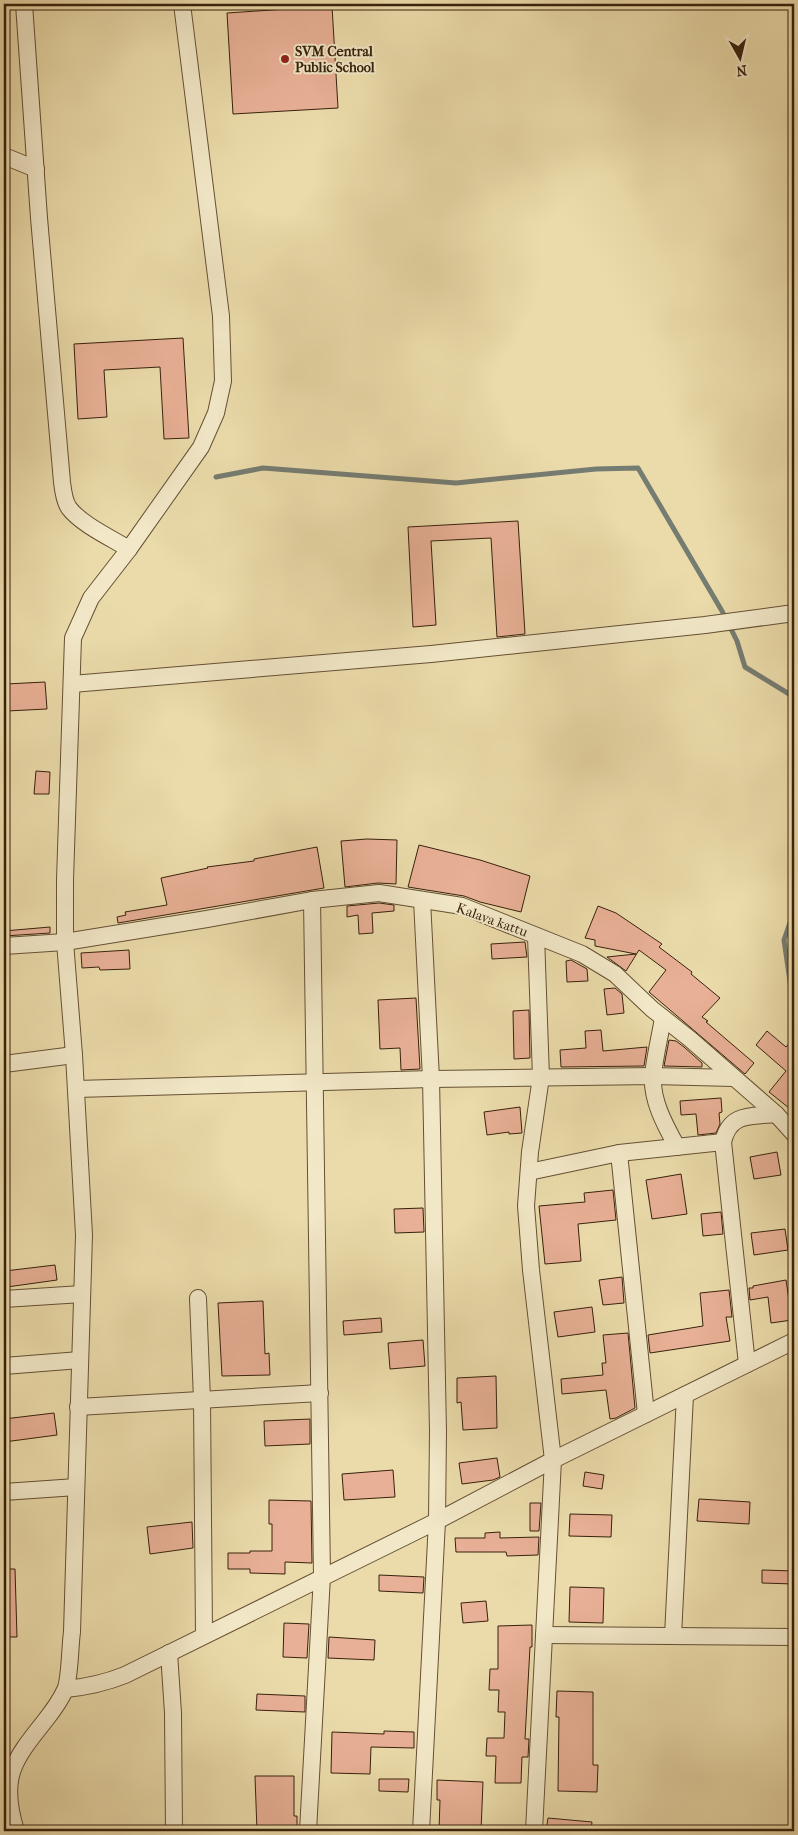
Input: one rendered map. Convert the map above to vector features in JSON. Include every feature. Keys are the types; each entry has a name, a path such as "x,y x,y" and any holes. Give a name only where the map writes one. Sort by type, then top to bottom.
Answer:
{"street":[{"path":"24,4 36,169 65,500 81,519 129,548"},
{"path":"16,1831 11,1815 9,1794 11,1771 25,1746 52,1712 66,1689 72,1632 84,1235 74,1055 65,942 64,880 74,638 90,598 129,548 202,447 216,413 223,381 221,316 182,4"},
{"path":"4,156 36,169"},
{"path":"72,684 431,654 705,625 794,613"},
{"name":"Kalava kattu","path":"4,946 65,942 312,900 379,893 462,906 582,954 615,974 663,1018 776,1114 794,1134"},
{"path":"308,1831 322,1576 312,900"},
{"path":"422,900 431,1079 438,1421 437,1521 422,1831"},
{"path":"534,1831 553,1460 531,1270 526,1206 528,1172 541,1077 536,936"},
{"path":"663,1018 653,1076 657,1104 677,1147"},
{"path":"4,1064 74,1055"},
{"path":"76,1088 541,1077 653,1076 733,1078"},
{"path":"747,1364 723,1142 728,1127 734,1121 741,1118 776,1114"},
{"path":"528,1172 619,1153 723,1142"},
{"path":"619,1153 646,1414"},
{"path":"4,1299 82,1294"},
{"path":"198,1298 202,1400 204,1635"},
{"path":"66,1689 87,1687 125,1675 322,1576 437,1521 553,1460 794,1341"},
{"path":"4,1366 80,1360"},
{"path":"78,1407 320,1393"},
{"path":"673,1636 685,1395"},
{"path":"4,1492 76,1487"},
{"path":"544,1635 794,1637"},
{"path":"168,1653 173,1712 174,1831"}],"building":[{"path":"332,6 338,108 233,114 227,13"},
{"path":"183,338 189,438 164,439 160,367 104,370 107,417 78,419 74,344"},
{"path":"518,521 525,634 497,637 491,538 431,541 436,625 413,627 408,527"},
{"path":"45,682 47,709 7,711 6,684"},
{"path":"36,771 50,772 49,794 34,794"},
{"path":"367,839 397,840 396,884 378,883 345,887 341,841"},
{"path":"419,845 480,860 530,876 521,912 464,896 408,887"},
{"path":"317,847 324,888 118,923 117,917 126,915 125,912 167,905 161,878 207,867 254,861 254,859"},
{"path":"379,903 394,905 394,911 372,913 373,933 359,934 358,915 347,917 347,906"},
{"path":"598,906 616,913 662,944 659,947 692,972 691,974 720,998 702,1017 754,1063 745,1074 649,992 666,970 639,950 626,971 607,957 636,954 595,946 595,940 585,938"},
{"path":"50,927 50,933 4,936 4,931"},
{"path":"525,942 527,957 492,959 491,944"},
{"path":"129,950 130,969 100,970 99,967 82,968 81,953"},
{"path":"571,960 587,969 588,981 567,982 566,961"},
{"path":"615,988 622,994 624,1013 607,1015 604,989"},
{"path":"416,998 420,1069 401,1070 400,1048 380,1049 378,1000"},
{"path":"529,1010 530,1058 514,1059 513,1011"},
{"path":"601,1030 603,1051 647,1047 644,1066 561,1067 560,1050 586,1048 585,1031"},
{"path":"767,1031 786,1047 794,1038 794,1112 769,1092 786,1071 756,1045"},
{"path":"669,1040 676,1041 684,1047 702,1063 702,1067 664,1066"},
{"path":"721,1098 722,1112 719,1113 720,1124 716,1133 698,1135 696,1114 681,1115 680,1101"},
{"path":"520,1107 522,1133 509,1134 509,1132 487,1135 484,1112"},
{"path":"777,1152 781,1175 754,1179 750,1157"},
{"path":"681,1174 687,1214 652,1219 646,1180"},
{"path":"613,1190 616,1220 578,1224 581,1261 545,1264 539,1206 585,1202 584,1193"},
{"path":"423,1208 424,1232 395,1233 394,1209"},
{"path":"721,1212 723,1234 703,1236 701,1214"},
{"path":"785,1229 788,1250 754,1255 751,1233"},
{"path":"55,1265 57,1280 7,1287 5,1271"},
{"path":"622,1277 624,1303 603,1305 599,1280"},
{"path":"786,1280 792,1320 771,1323 768,1297 750,1300 749,1288"},
{"path":"729,1290 732,1317 726,1317 730,1341 650,1353 648,1335 703,1326 700,1293"},
{"path":"263,1301 265,1354 269,1353 270,1375 222,1376 218,1303"},
{"path":"592,1307 595,1332 558,1337 554,1312"},
{"path":"381,1318 382,1332 344,1335 343,1321"},
{"path":"628,1333 635,1408 616,1418 610,1419 606,1390 562,1394 561,1379 603,1375 602,1363 606,1363 603,1335"},
{"path":"423,1340 425,1366 390,1369 388,1343"},
{"path":"496,1376 497,1428 463,1430 461,1402 457,1403 457,1378"},
{"path":"54,1413 57,1435 4,1442 4,1419"},
{"path":"310,1419 310,1444 265,1446 264,1421"},
{"path":"497,1458 500,1477 493,1480 462,1484 459,1463"},
{"path":"393,1470 395,1497 344,1500 342,1474"},
{"path":"585,1472 604,1475 602,1489 583,1486"},
{"path":"699,1499 750,1502 749,1524 697,1521"},
{"path":"269,1500 311,1501 312,1563 285,1562 285,1574 250,1573 250,1569 228,1569 228,1553 272,1551 272,1524 269,1524"},
{"path":"530,1503 541,1503 539,1531 530,1531"},
{"path":"570,1514 612,1515 611,1537 569,1536"},
{"path":"192,1522 193,1548 150,1554 147,1527"},
{"path":"500,1532 500,1538 539,1537 538,1555 507,1556 506,1552 456,1552 455,1538 485,1538 485,1533"},
{"path":"4,1569 15,1569 17,1637 4,1637"},
{"path":"762,1570 794,1571 794,1584 762,1583"},
{"path":"379,1575 424,1577 423,1593 379,1591"},
{"path":"570,1587 604,1588 603,1623 569,1622"},
{"path":"486,1601 488,1621 463,1623 461,1603"},
{"path":"284,1623 309,1624 307,1658 283,1657"},
{"path":"532,1625 525,1739 529,1739 528,1757 522,1757 521,1783 495,1783 496,1756 486,1756 487,1738 504,1738 505,1712 498,1712 499,1690 489,1690 490,1669 498,1669 498,1626"},
{"path":"329,1637 375,1640 374,1660 328,1658"},
{"path":"557,1691 593,1692 593,1765 598,1765 597,1792 558,1791 559,1717 556,1717"},
{"path":"257,1694 305,1696 305,1712 256,1710"},
{"path":"384,1731 414,1732 414,1748 371,1747 370,1774 331,1773 332,1732 384,1734"},
{"path":"255,1776 294,1776 294,1816 297,1816 297,1831 257,1831"},
{"path":"379,1779 409,1779 408,1792 379,1791"},
{"path":"437,1780 483,1782 481,1831 439,1831 440,1800 437,1800"},
{"path":"548,1818 592,1822 591,1831 546,1831"}],"waterway":[{"path":"216,477 263,468 456,483 596,469 638,468 722,611 737,641 745,667 794,697"},
{"path":"794,911 784,940 794,1009"}],"place":[{"name":"SVM Central Public School","path":"285,59"}]}
